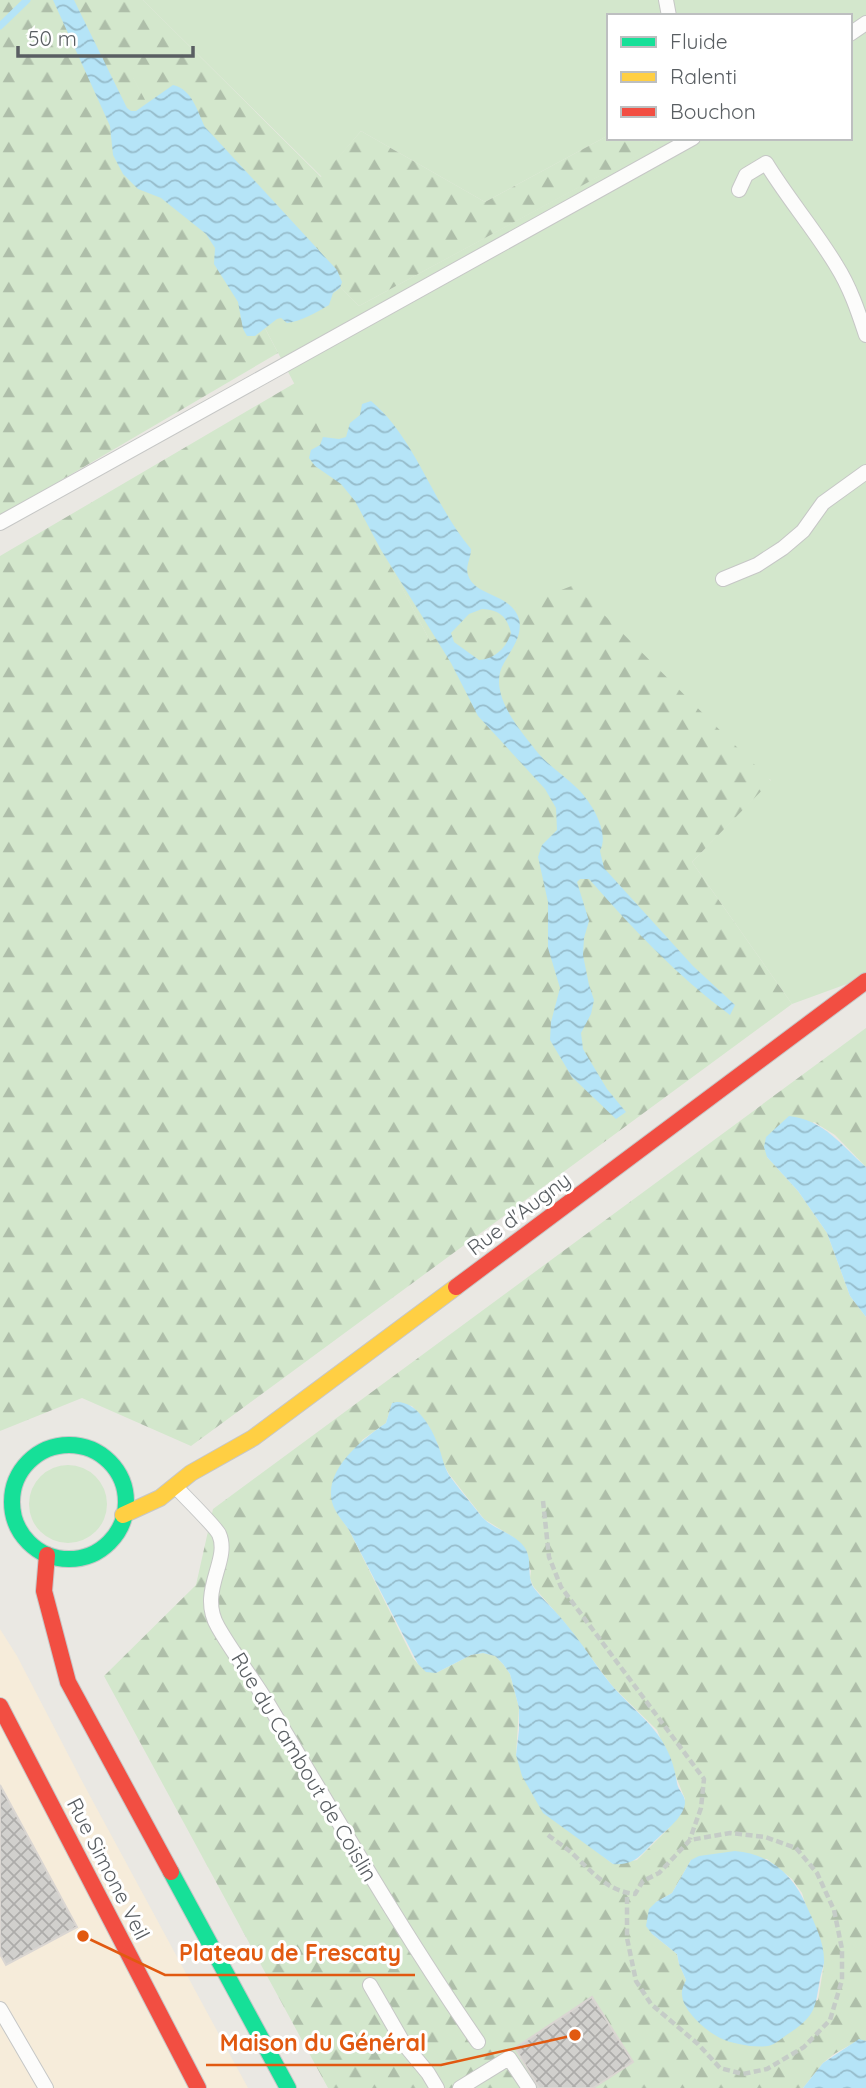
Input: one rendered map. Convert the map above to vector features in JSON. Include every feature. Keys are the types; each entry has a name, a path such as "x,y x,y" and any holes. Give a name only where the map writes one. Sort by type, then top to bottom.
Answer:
{"main road":[{"name":"Rue d'Augny","path":"172,1478 191,1473 253,1438 866,981"},
{"path":"71,1445 90,1449 126,1471 123,1515 111,1541 97,1552 63,1559 47,1555 32,1546 21,1534 14,1519 12,1503 14,1486 28,1463 52,1447 71,1445"},
{"path":"9,1460 28,1463"},
{"path":"123,1515 160,1498 172,1478"},
{"path":"0,1510 14,1519"},
{"path":"47,1555 44,1591 68,1682 288,2088"},
{"path":"79,1574 86,1556"},
{"path":"55,1639 65,1614"},
{"name":"Rue Simone Veil","path":"0,1706 198,2088"}],"lane":[{"path":"0,523 689,140"},
{"path":"739,190 746,175 766,163 783,192 810,225 838,268 855,303 866,335"},
{"path":"723,579 757,565 783,548 803,531 822,503 866,472"},
{"name":"Rue du Cambout de Coislin","path":"172,1478 219,1534 221,1552 211,1587 210,1607 216,1625 268,1704 387,1904 478,2042"},
{"path":"370,1985 404,2044 437,2088"},
{"path":"0,2009 46,2088"},
{"path":"460,2088 509,2058 529,2088"}],"path":[{"path":"543,1501 549,1557 561,1587 704,1779 701,1808 690,1840 659,1873 643,1881 635,1894 604,1884 572,1853 548,1835"},
{"path":"627,1893 626,1938 636,1981 650,2004 698,2044 720,2068 743,2074 767,2069 804,2047 830,2020 842,1980 842,1949 834,1910 817,1873 796,1848 765,1837 730,1833 690,1840"}],"shaded area":[{"path":"0,1629 17,1656 248,2088 0,2088"}],"green space":[{"path":"0,0 143,0 321,177 361,131 485,202 607,136 607,140 648,140 659,144 359,306 133,77 278,353 0,516"},
{"path":"143,0 866,0 866,977 792,1004 692,862 771,780 430,641 131,74 359,306 658,144 647,140 852,140 852,14 607,14 607,136 485,202 361,131 322,177"},
{"path":"295,383 430,641 574,585 771,781 692,862 792,1004 191,1446 82,1398 0,1431 0,556"},
{"path":"866,1028 866,1167 835,1135 814,1122 767,1157 798,1191 827,1233 850,1296 866,1317 866,2041 859,2040 834,2054 803,2088 328,2088 104,1676 196,1585 213,1509","holes":["392,1403 412,1406 428,1425 449,1474 484,1519 513,1537 531,1571 533,1586 565,1623 613,1687 657,1730 685,1799 669,1828 637,1860 613,1864 569,1830 516,1755 519,1708 510,1674 495,1656 483,1653 471,1655 436,1673 418,1664 413,1658 349,1530 336,1511 362,1440 386,1423","767,1859 792,1879 802,1893 824,1964 818,2000 721,2038 698,2021 687,2007 684,1998 686,1980 677,1954 652,1934 656,1902 672,1893 691,1860"]},
{"path":"60,1465 76,1465 90,1471 101,1482 107,1496 107,1512 101,1526 90,1537 76,1543 60,1543 46,1537 35,1526 29,1512 29,1496 35,1482 46,1471"}],"water":[{"path":"53,0 74,0 127,108 131,111 136,111 173,85 190,96 205,127 337,270 342,282 340,288 333,293 329,305 293,322 277,319 255,336 247,336 238,302 214,264 215,248 206,234 161,198 138,189 123,174 113,155 110,126"},
{"path":"371,401 400,433 412,452 446,513 471,549 467,572 472,582 509,604 515,611 520,625 516,642 500,675 502,699 515,723 538,753 578,789 593,809 603,835 600,851 604,868 693,966 735,1005 730,1015 710,1000 656,951 589,879 580,879 577,882 589,921 583,955 594,1000 591,1014 581,1033 583,1049 607,1089 626,1112 616,1119 572,1077 550,1040 551,1022 560,988 548,948 548,902 538,857 542,845 557,830 556,808 545,789 478,716 451,663 381,550 355,501 341,484 315,466 309,458 311,450 320,445 323,437 346,437 350,423 360,415 362,404","holes":["482,609 505,618 511,633 499,652 479,660 454,642 451,633 469,614"]},
{"path":"789,1116 801,1118 822,1128 866,1167 866,1317 850,1296 827,1233 798,1191 767,1157 764,1147 766,1137"},
{"path":"392,1403 411,1406 423,1417 435,1438 449,1475 482,1517 521,1543 529,1558 530,1579 534,1588 562,1619 614,1688 662,1741 685,1799 684,1807 672,1825 634,1860 613,1864 543,1813 522,1776 516,1755 519,1708 510,1674 495,1656 483,1653 471,1655 436,1673 426,1672 418,1664 349,1530 335,1510 331,1490 340,1467 357,1446 386,1423"},
{"path":"735,1851 770,1862 788,1876 802,1896 823,1949 824,1963 813,2010 799,2026 768,2046 750,2046 725,2040 708,2031 696,2020 683,2001 682,1991 686,1980 677,1954 646,1926 649,1909 672,1893 691,1860 699,1856"},
{"path":"859,2039 866,2041 866,2088 803,2088 823,2063"}],"building":[{"path":"0,1785 77,1927 6,1965 0,1954"},
{"path":"592,1997 633,2062 593,2088 539,2088 515,2048"}],"waterway":[{"path":"0,26 27,0"}],"traffic: fast":[{"path":"69,1445 91,1450 109,1462 121,1480 126,1502 121,1524 109,1542 91,1554 69,1559 47,1554 29,1542 17,1524 12,1502 17,1480 29,1462 47,1450 69,1445"},
{"path":"171,1872 288,2088"}],"traffic: slow":[{"path":"123,1515 160,1498 191,1473 253,1438 456,1287"}],"traffic: jam":[{"path":"456,1287 866,981"},
{"path":"47,1555 44,1591 68,1682 171,1872"},
{"path":"0,1706 198,2088"}],"place":[{"name":"Plateau de Frescaty","path":"83,1936"},
{"name":"Maison du Général","path":"575,2035"}]}
